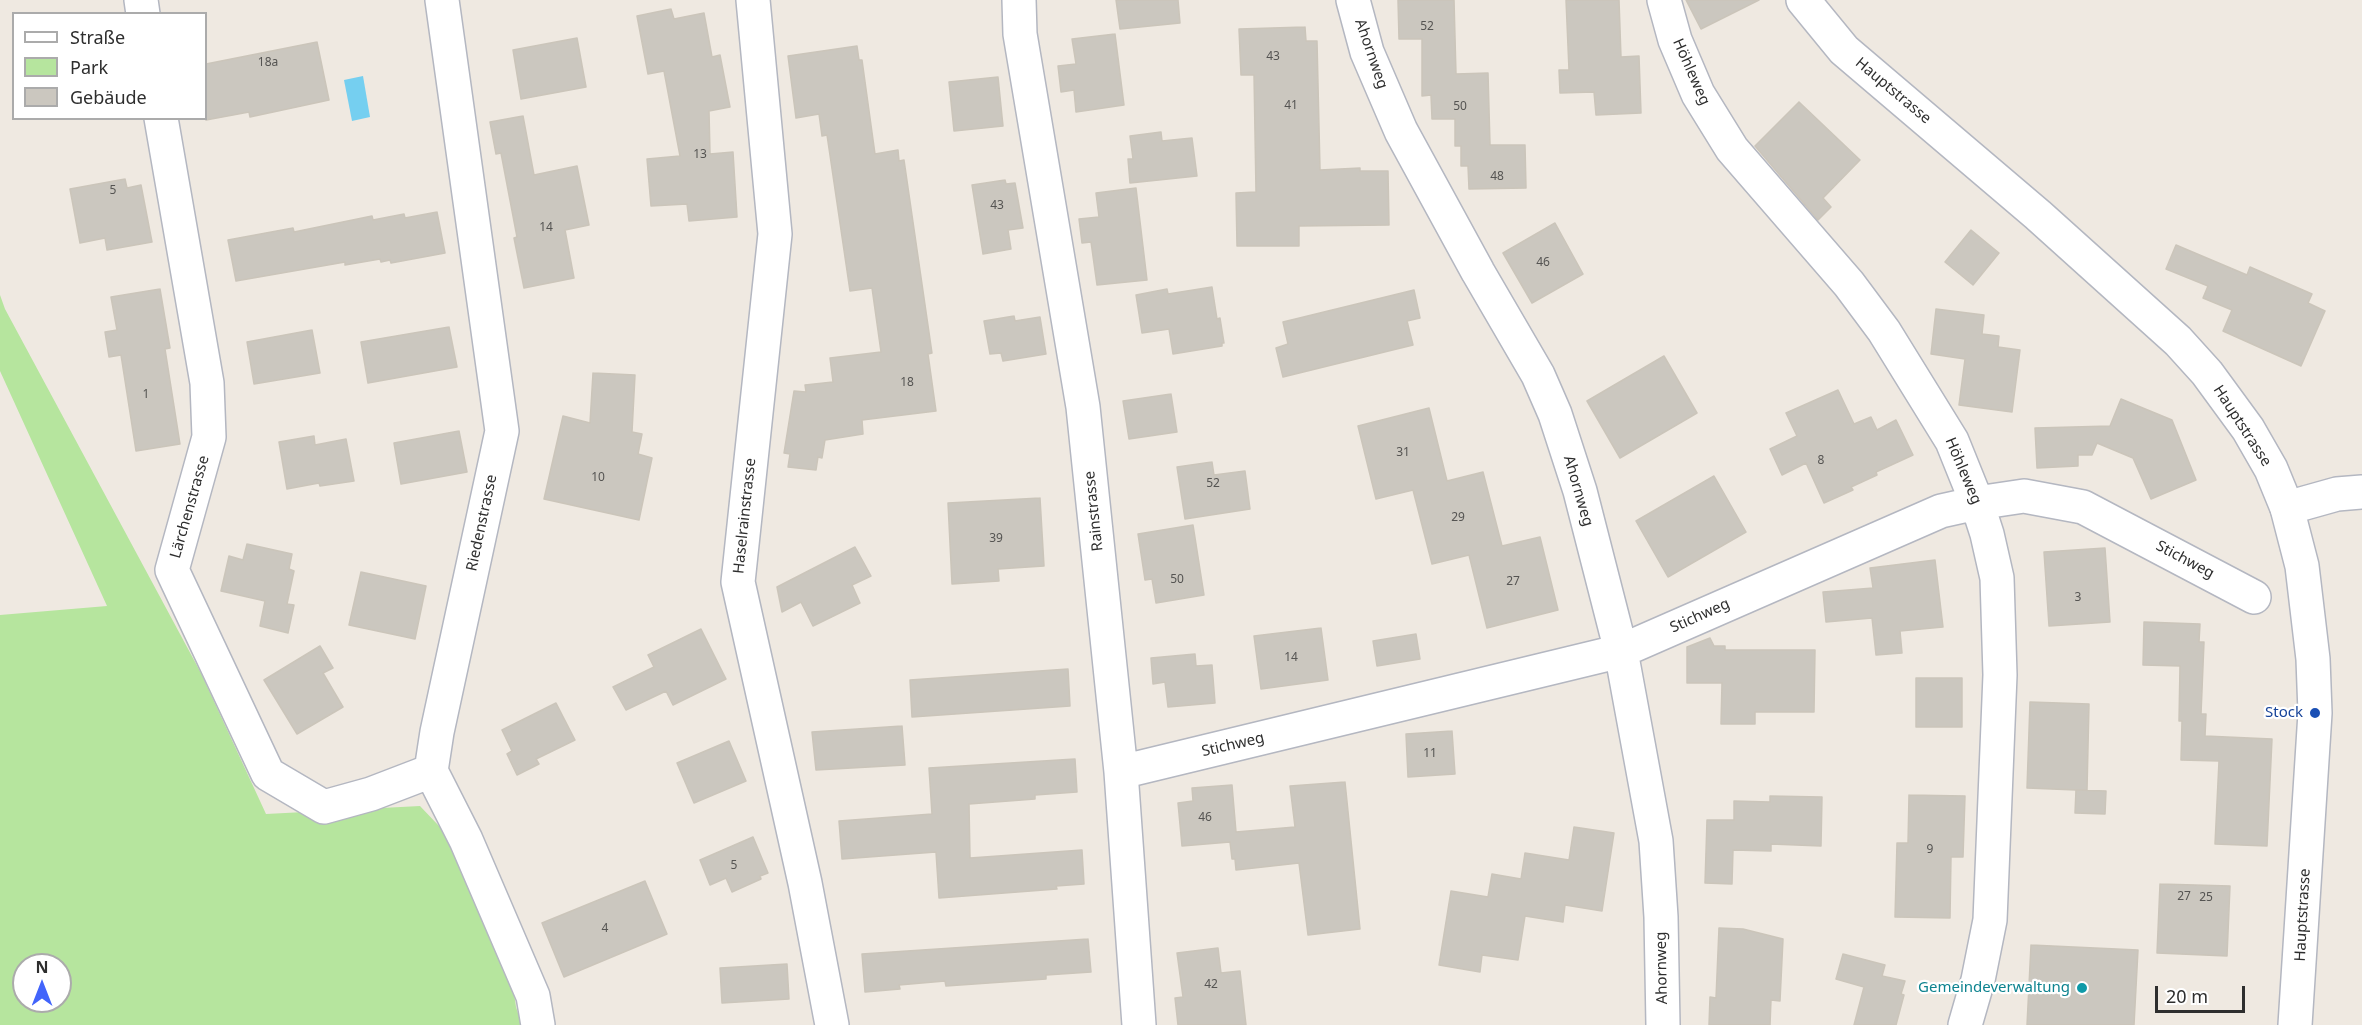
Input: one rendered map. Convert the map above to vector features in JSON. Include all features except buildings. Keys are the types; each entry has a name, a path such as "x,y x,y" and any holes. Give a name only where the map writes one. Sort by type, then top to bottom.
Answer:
{"street":[{"name":"Riedenstrasse","path":"431,771 439,721 502,430 442,0"},
{"name":"Haselrainstrasse","path":"753,0 775,234 738,582 805,883 832,1025"},
{"name":"Rainstrasse","path":"1019,0 1020,34 1083,407 1121,772 1139,1025"},
{"name":"Ahornweg","path":"1353,0 1367,52 1401,131 1478,272 1538,375 1555,414 1580,491 1621,651 1656,841 1661,917 1663,1025"},
{"name":"Höhleweg","path":"1664,0 1675,40 1698,94 1732,149 1849,284 1884,331 1952,441 1977,503 1997,578 2000,675 1990,920 1978,980 1965,1025"},
{"name":"Hauptstrasse","path":"1803,0 1844,50 2038,215 2178,341 2207,373 2248,429 2271,469 2287,508 2302,566 2310,615 2315,713 2295,1025"},
{"name":"Lärchenstrasse","path":"161,120 207,383 209,437 172,570 268,774 324,807 371,794 431,771"},
{"path":"2287,508 2337,494 2362,492"},
{"name":"Stichweg","path":"1121,772 1621,651 1941,511 1977,503 2024,496 2083,507 2254,597"},
{"path":"431,771 466,840 532,996 538,1025"}],"green space":[{"path":"0,295 5,309 201,673 266,814 420,806 458,846 505,931 516,1007 522,1025 0,1025 0,615 107,606 0,371"}],"water":[{"path":"363,76 370,117 352,121 344,80"}],"place":[{"name":"Stock","path":"2315,713"},
{"name":"Gemeindeverwaltung","path":"2082,988"}]}
